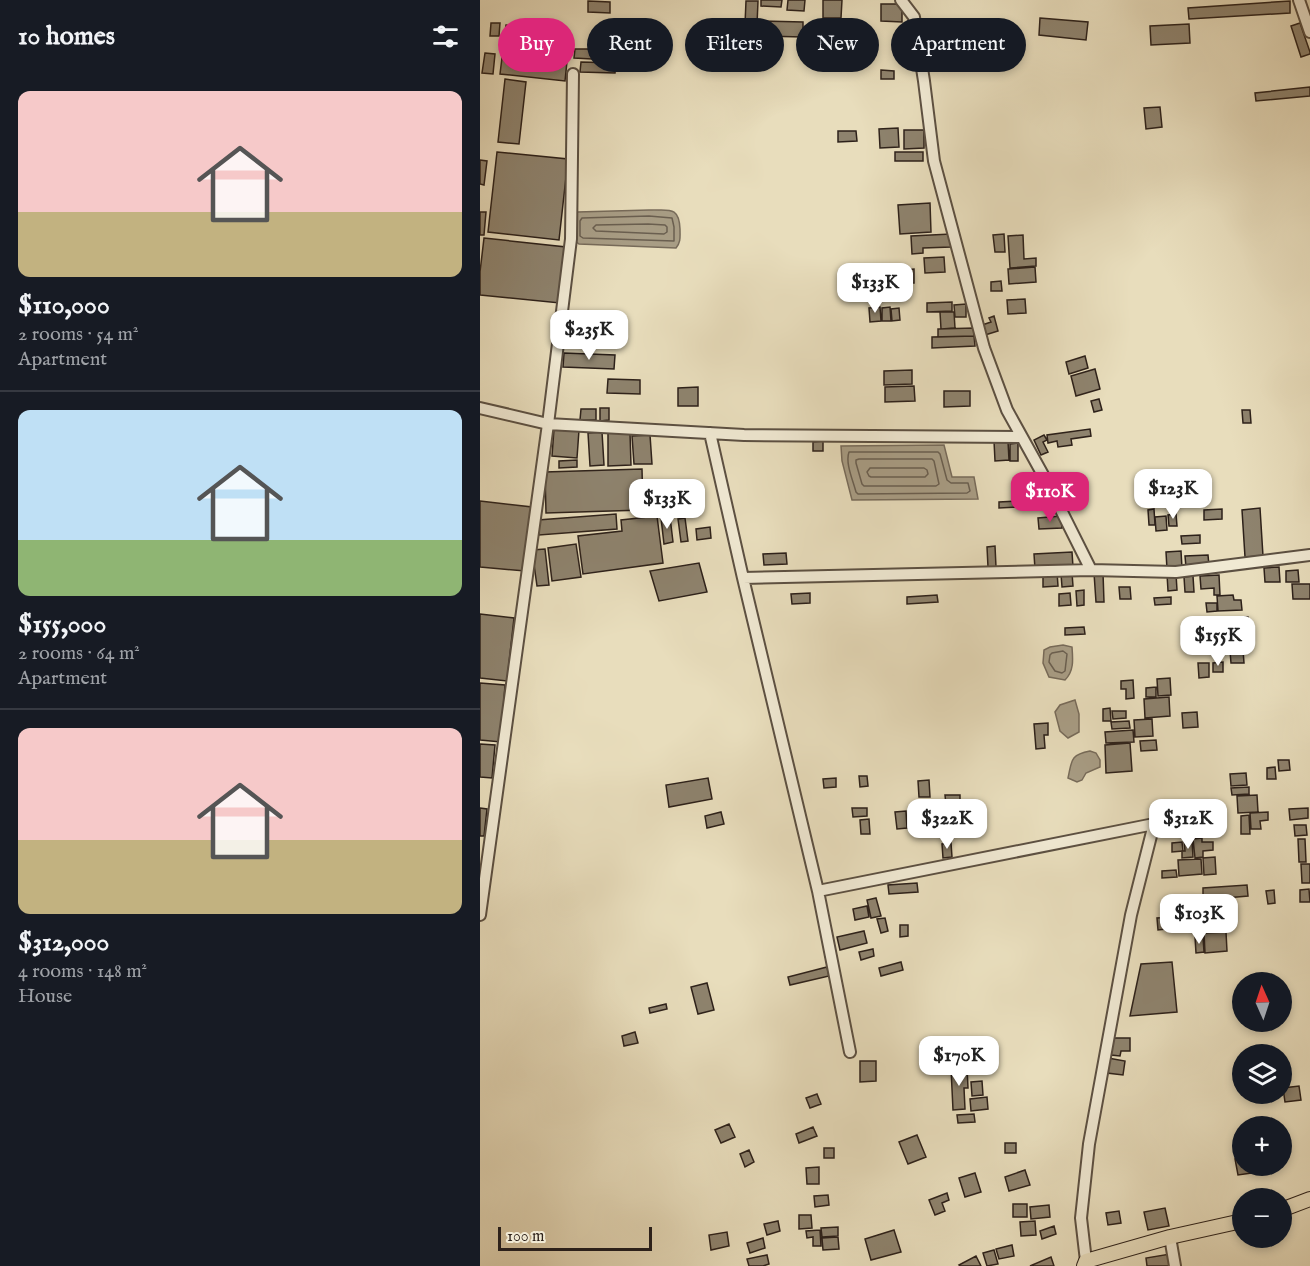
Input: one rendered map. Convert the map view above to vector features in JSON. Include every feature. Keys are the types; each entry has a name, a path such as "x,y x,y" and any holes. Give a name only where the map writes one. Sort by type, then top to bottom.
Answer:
{"main road":[{"path":"1292,1206 1310,1199"},
{"path":"1085,1263 1170,1237 1232,1223"}],"street":[{"path":"902,0 914,17 934,161 984,348 1007,410 1048,484 1091,570"},
{"path":"1299,0 1310,32"},
{"path":"480,915 548,424 571,238 573,74"},
{"path":"480,408 548,424 744,435 1022,437"},
{"path":"710,433 818,891 850,1052"},
{"path":"743,578 1091,570 1176,572 1310,555"},
{"path":"818,891 1154,824 1131,915 1089,1144 1081,1218 1085,1263"},
{"path":"1170,1237 1175,1266"}],"water":[{"path":"667,210 675,213 679,221 680,237 676,248 579,244 574,240 575,213 577,212"},
{"path":"944,445 952,477 974,477 978,499 852,500 842,461 841,446"},
{"path":"1063,645 1072,647 1073,661 1065,680 1049,677 1043,663 1044,650"},
{"path":"1075,700 1079,714 1079,732 1068,738 1060,731 1055,712 1060,705"},
{"path":"1090,751 1096,753 1100,760 1100,767 1086,773 1082,780 1077,782 1068,778 1073,759 1079,754"}],"building":[{"path":"761,0 782,0 781,7 761,6"},
{"path":"788,0 805,0 804,11 787,10"},
{"path":"823,0 842,0 841,18 823,18"},
{"path":"588,1 610,2 610,13 588,12"},
{"path":"746,1 758,1 757,18 745,18"},
{"path":"1290,1 1290,13 1189,19 1188,8"},
{"path":"881,4 902,4 902,18 891,18 891,21 881,21"},
{"path":"1040,18 1088,22 1086,40 1039,35"},
{"path":"784,22 796,22 796,37 784,37"},
{"path":"491,23 498,23 498,36 490,36"},
{"path":"1300,23 1310,52 1301,57 1291,26"},
{"path":"1189,24 1190,43 1151,45 1150,26"},
{"path":"575,49 587,49 587,59 575,58"},
{"path":"485,53 495,54 493,74 482,73"},
{"path":"581,62 587,62 587,72 615,72 615,73 580,72"},
{"path":"881,70 894,72 894,79 881,79"},
{"path":"500,72 566,72 565,81 500,74"},
{"path":"505,79 526,82 519,144 498,142"},
{"path":"1310,87 1310,96 1256,101 1255,93"},
{"path":"1160,107 1162,127 1146,129 1144,108"},
{"path":"898,128 899,147 880,148 879,129"},
{"path":"904,130 924,130 924,148 904,149"},
{"path":"838,131 856,131 857,141 838,142"},
{"path":"497,152 568,159 559,240 488,232"},
{"path":"895,152 923,152 923,161 895,161"},
{"path":"480,160 487,161 484,185 480,184"},
{"path":"930,203 931,232 900,234 898,205"},
{"path":"480,212 486,212 484,235 480,235"},
{"path":"951,234 951,247 923,248 923,253 912,254 911,236"},
{"path":"1004,234 1005,252 995,252 993,235"},
{"path":"1023,235 1024,259 1036,258 1036,266 1010,268 1008,236"},
{"path":"484,238 566,247 560,303 480,295"},
{"path":"944,257 945,272 925,273 924,258"},
{"path":"876,266 877,276 857,277 856,267"},
{"path":"1035,267 1036,282 1009,284 1008,269"},
{"path":"914,269 914,283 902,283 902,270"},
{"path":"1001,281 1002,291 991,291 991,282"},
{"path":"1025,299 1026,313 1008,314 1007,300"},
{"path":"952,302 952,311 927,312 927,303"},
{"path":"966,304 966,317 955,317 954,305"},
{"path":"880,307 881,321 870,322 869,308"},
{"path":"890,307 891,321 882,321 882,308"},
{"path":"899,308 900,320 892,321 891,309"},
{"path":"940,312 954,312 955,328 941,329"},
{"path":"994,316 998,331 985,335 982,325 991,322 989,318"},
{"path":"974,328 974,336 938,337 938,329"},
{"path":"974,336 975,346 932,348 932,337"},
{"path":"564,353 615,355 614,369 563,367"},
{"path":"1085,356 1088,368 1069,374 1066,362"},
{"path":"1095,369 1100,389 1076,396 1071,376"},
{"path":"912,370 912,384 884,385 884,371"},
{"path":"608,379 640,380 640,394 607,393"},
{"path":"914,386 915,401 885,402 885,387"},
{"path":"698,387 698,406 678,406 678,388"},
{"path":"944,391 970,391 970,406 944,407"},
{"path":"1099,399 1102,410 1094,412 1091,401"},
{"path":"600,408 609,408 609,420 600,421"},
{"path":"581,409 596,409 596,420 580,420"},
{"path":"1242,410 1250,410 1251,423 1243,423"},
{"path":"554,429 579,430 577,458 552,456"},
{"path":"1090,429 1091,436 1071,439 1072,445 1058,447 1057,441 1048,443 1047,435"},
{"path":"602,432 604,465 590,466 588,433"},
{"path":"608,433 630,433 631,465 608,466"},
{"path":"650,435 652,464 634,464 632,436"},
{"path":"1044,435 1047,440 1043,442 1048,452 1041,455 1034,440"},
{"path":"823,441 823,451 813,451 813,442"},
{"path":"994,441 1008,441 1009,460 995,461"},
{"path":"1018,443 1018,461 1010,461 1010,444"},
{"path":"577,460 577,467 559,468 559,461"},
{"path":"642,469 643,510 546,513 545,472"},
{"path":"1042,479 1043,487 1019,488 1019,480"},
{"path":"480,501 532,507 525,571 480,567"},
{"path":"1019,501 1020,507 999,508 999,502"},
{"path":"1260,508 1263,556 1245,557 1242,510"},
{"path":"1154,509 1155,525 1149,525 1148,510"},
{"path":"1222,509 1222,519 1204,520 1204,510"},
{"path":"616,514 617,529 539,535 538,520"},
{"path":"1176,514 1177,526 1169,526 1168,515"},
{"path":"657,516 663,563 583,574 578,536 622,531 621,520"},
{"path":"1061,516 1062,528 1039,529 1038,518"},
{"path":"1166,516 1167,530 1156,531 1155,517"},
{"path":"670,517 673,542 664,544 661,518"},
{"path":"685,518 688,541 681,542 678,519"},
{"path":"710,527 711,538 697,540 696,529"},
{"path":"1200,535 1200,543 1182,544 1181,536"},
{"path":"576,544 581,577 552,581 548,548"},
{"path":"995,546 996,567 988,567 987,547"},
{"path":"545,549 549,585 537,586 532,550"},
{"path":"1181,551 1182,568 1167,569 1166,552"},
{"path":"1072,552 1073,567 1035,569 1034,554"},
{"path":"786,553 787,564 764,565 763,554"},
{"path":"1208,555 1209,566 1186,567 1185,556"},
{"path":"699,563 707,592 659,601 650,571"},
{"path":"1279,567 1280,582 1265,582 1264,568"},
{"path":"1298,570 1299,582 1286,582 1286,571"},
{"path":"1057,572 1058,586 1043,587 1043,573"},
{"path":"1072,573 1073,586 1062,587 1061,574"},
{"path":"1094,573 1103,573 1104,602 1096,602"},
{"path":"1167,574 1176,574 1177,590 1168,591"},
{"path":"1219,575 1220,595 1214,595 1214,588 1201,589 1200,576"},
{"path":"1193,576 1194,592 1185,592 1184,577"},
{"path":"1292,584 1310,584 1310,599 1293,599"},
{"path":"1119,587 1130,587 1131,599 1120,599"},
{"path":"1084,590 1084,605 1077,606 1076,591"},
{"path":"810,593 810,603 792,604 791,594"},
{"path":"1070,593 1071,605 1059,606 1059,594"},
{"path":"937,595 938,602 907,604 907,597"},
{"path":"1233,595 1234,600 1241,600 1242,610 1218,611 1217,596"},
{"path":"1171,597 1171,604 1155,605 1154,598"},
{"path":"1206,603 1217,603 1217,611 1207,612"},
{"path":"480,614 514,618 507,681 480,678"},
{"path":"1248,617 1249,629 1233,630 1233,618"},
{"path":"1084,627 1085,634 1065,635 1065,628"},
{"path":"1243,650 1244,663 1231,663 1230,651"},
{"path":"1223,662 1223,672 1213,672 1213,663"},
{"path":"1198,663 1209,663 1209,677 1199,678"},
{"path":"1170,678 1171,695 1158,696 1157,679"},
{"path":"1133,680 1134,698 1126,699 1126,689 1121,689 1121,681"},
{"path":"480,683 505,685 501,742 480,740"},
{"path":"1156,687 1156,697 1146,697 1146,688"},
{"path":"1169,697 1170,716 1145,718 1144,699"},
{"path":"1110,708 1111,721 1103,721 1103,709"},
{"path":"1112,711 1126,711 1126,718 1113,719"},
{"path":"1197,712 1198,727 1183,728 1182,713"},
{"path":"1152,719 1153,736 1135,737 1134,720"},
{"path":"1129,721 1130,728 1112,729 1111,722"},
{"path":"1048,723 1048,735 1044,735 1045,748 1036,749 1034,724"},
{"path":"1133,730 1134,742 1106,743 1105,732"},
{"path":"1156,740 1157,750 1141,751 1140,741"},
{"path":"1130,743 1132,771 1106,773 1105,745"},
{"path":"480,744 495,745 492,778 480,777"},
{"path":"1278,760 1289,760 1290,770 1279,771"},
{"path":"1275,767 1276,779 1267,779 1267,768"},
{"path":"1246,773 1247,785 1231,786 1230,774"},
{"path":"859,776 867,776 868,786 860,787"},
{"path":"708,778 712,799 669,807 666,785"},
{"path":"836,778 836,787 824,788 823,779"},
{"path":"929,780 930,797 919,797 918,781"},
{"path":"1249,787 1249,794 1232,795 1231,788"},
{"path":"945,795 960,795 960,804 946,805"},
{"path":"1257,795 1258,812 1238,813 1237,796"},
{"path":"942,807 943,815 923,816 922,808"},
{"path":"480,808 487,809 484,836 480,836"},
{"path":"852,808 867,808 867,816 853,817"},
{"path":"1308,808 1308,818 1290,820 1289,809"},
{"path":"977,809 977,822 962,823 962,810"},
{"path":"906,811 907,828 897,829 895,812"},
{"path":"721,812 724,824 707,828 705,816"},
{"path":"1268,812 1268,820 1260,821 1261,829 1251,829 1250,813"},
{"path":"1249,815 1250,834 1241,834 1241,816"},
{"path":"869,819 870,834 861,834 860,820"},
{"path":"1294,825 1306,825 1307,835 1295,836"},
{"path":"1202,838 1202,842 1213,842 1213,850 1203,851 1203,857 1195,858 1193,839"},
{"path":"1298,839 1305,839 1306,862 1299,862"},
{"path":"1184,841 1192,841 1193,857 1182,858 1182,851 1185,851"},
{"path":"1182,842 1183,851 1172,852 1172,843"},
{"path":"951,843 952,857 943,858 942,844"},
{"path":"1215,857 1216,874 1204,875 1203,858"},
{"path":"1201,859 1202,874 1179,876 1178,860"},
{"path":"1301,864 1310,864 1310,883 1302,883"},
{"path":"1176,870 1177,877 1162,878 1162,871"},
{"path":"917,883 918,892 889,894 888,885"},
{"path":"1247,885 1248,896 1203,900 1203,888"},
{"path":"1309,889 1310,902 1300,902 1300,890"},
{"path":"1274,890 1275,903 1268,904 1266,891"},
{"path":"876,898 881,916 871,918 867,900"},
{"path":"867,906 869,917 855,920 853,909"},
{"path":"1209,916 1210,932 1205,932 1202,928 1202,917"},
{"path":"1217,916 1218,931 1213,932 1213,928 1210,928 1210,917"},
{"path":"1218,916 1225,916 1226,931 1221,931 1219,928"},
{"path":"1174,917 1175,928 1158,930 1157,918"},
{"path":"885,918 888,931 881,933 877,919"},
{"path":"900,925 908,925 908,936 900,937"},
{"path":"864,931 867,943 840,950 837,937"},
{"path":"1226,932 1227,951 1205,953 1204,933"},
{"path":"1195,937 1203,937 1204,952 1196,953"},
{"path":"873,949 874,956 861,960 859,952"},
{"path":"901,962 903,970 881,976 879,968"},
{"path":"1172,962 1177,1012 1130,1016 1141,964"},
{"path":"827,967 829,976 790,985 788,977"},
{"path":"707,983 714,1010 698,1014 691,987"},
{"path":"666,1004 667,1009 650,1013 649,1008"},
{"path":"635,1032 638,1043 624,1046 622,1036"},
{"path":"1112,1038 1130,1038 1130,1051 1121,1051 1120,1056 1111,1055"},
{"path":"1108,1058 1125,1061 1123,1075 1107,1073"},
{"path":"860,1061 876,1061 876,1081 860,1082"},
{"path":"967,1067 968,1088 964,1088 965,1109 953,1110 951,1068"},
{"path":"982,1081 983,1095 972,1096 971,1082"},
{"path":"1299,1086 1301,1100 1292,1101 1292,1087"},
{"path":"817,1094 821,1104 810,1108 806,1098"},
{"path":"987,1097 988,1109 971,1111 970,1099"},
{"path":"974,1114 975,1122 958,1123 957,1115"},
{"path":"729,1124 735,1137 721,1143 715,1130"},
{"path":"813,1127 817,1136 799,1143 796,1134"},
{"path":"917,1135 926,1157 908,1164 899,1142"},
{"path":"1005,1143 1016,1143 1016,1153 1005,1153"},
{"path":"824,1148 834,1148 834,1158 824,1158"},
{"path":"749,1150 754,1162 745,1167 740,1154"},
{"path":"819,1167 819,1184 807,1184 806,1168"},
{"path":"1025,1170 1030,1185 1009,1191 1005,1177"},
{"path":"975,1173 981,1192 965,1197 959,1178"},
{"path":"947,1193 949,1200 942,1203 945,1211 935,1215 929,1200"},
{"path":"828,1195 829,1205 815,1207 814,1196"},
{"path":"1013,1204 1027,1204 1027,1217 1013,1217"},
{"path":"1049,1205 1050,1217 1031,1219 1030,1207"},
{"path":"1165,1208 1169,1226 1148,1230 1144,1212"},
{"path":"1119,1211 1121,1223 1108,1225 1106,1213"},
{"path":"799,1215 811,1215 812,1228 799,1229"},
{"path":"778,1221 780,1231 767,1235 764,1224"},
{"path":"1035,1221 1036,1235 1021,1236 1020,1222"},
{"path":"1054,1226 1056,1234 1042,1239 1040,1231"},
{"path":"838,1227 838,1236 822,1237 821,1228"},
{"path":"820,1230 821,1246 813,1246 813,1237 807,1238 806,1231"},
{"path":"894,1230 901,1252 871,1260 865,1239"},
{"path":"727,1232 729,1246 711,1250 709,1235"},
{"path":"838,1237 839,1249 823,1250 822,1238"},
{"path":"763,1238 765,1248 750,1253 747,1243"},
{"path":"1012,1245 1014,1256 999,1259 996,1249"},
{"path":"994,1250 998,1264 987,1266 983,1253"},
{"path":"1170,1254 1172,1266 1147,1266 1146,1258"},
{"path":"767,1255 769,1264 749,1266 747,1259"},
{"path":"976,1256 981,1266 959,1265"},
{"path":"1051,1257 1054,1266 1030,1266"}]}
